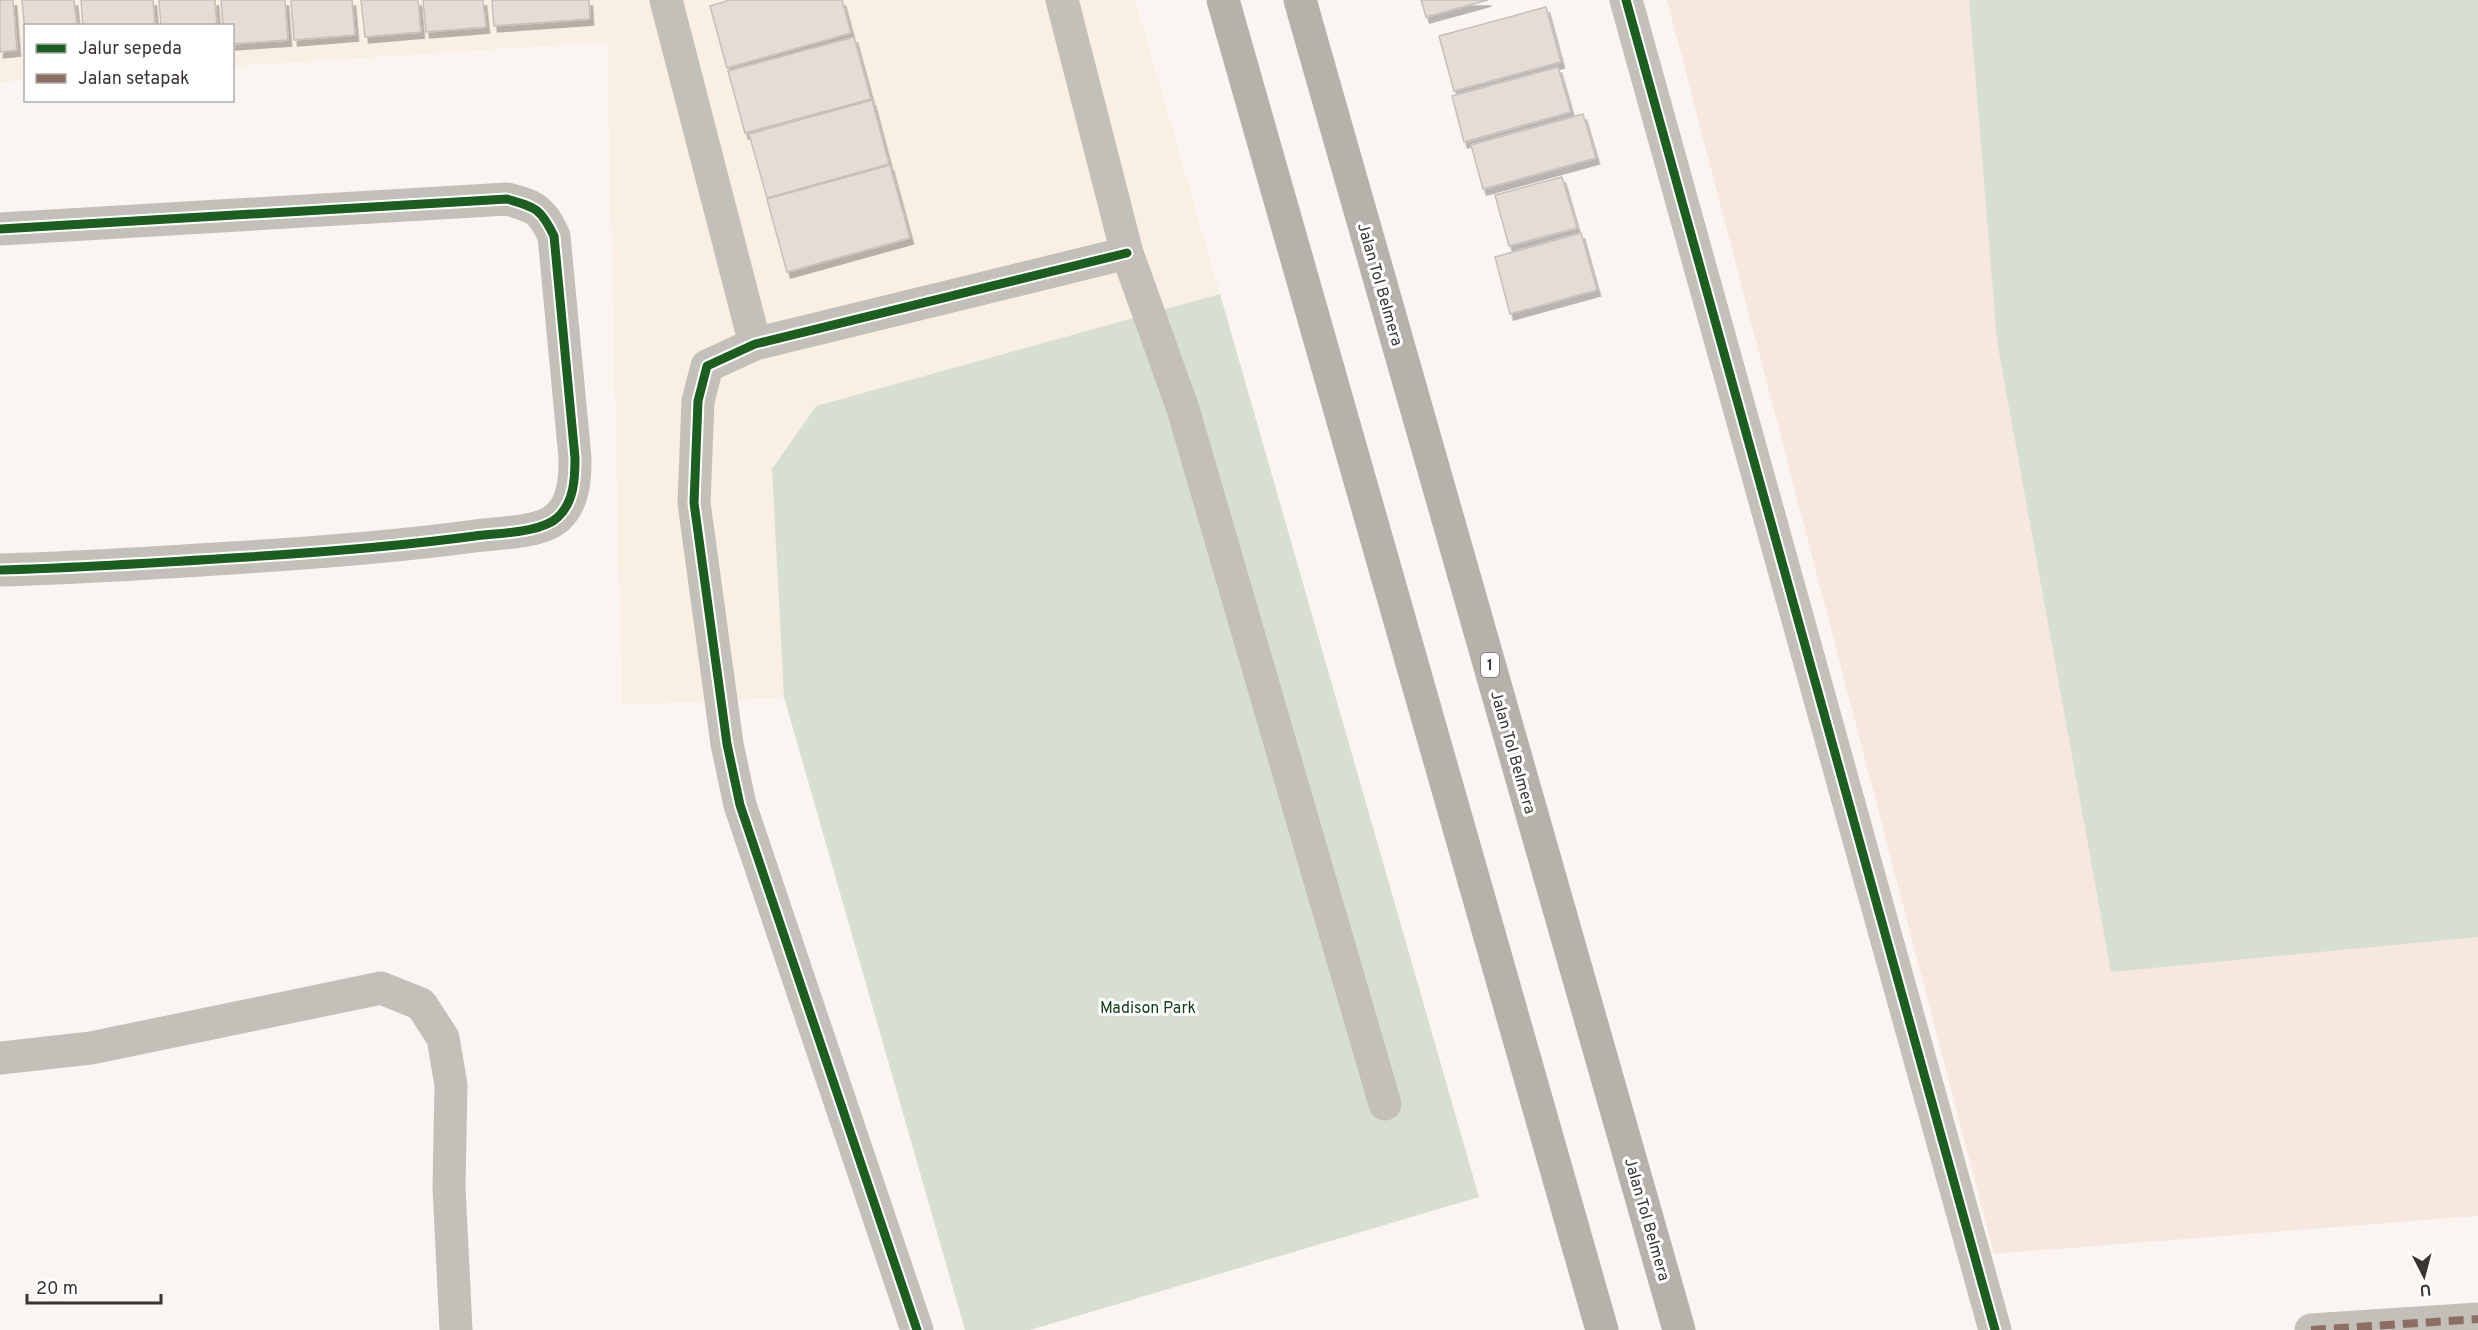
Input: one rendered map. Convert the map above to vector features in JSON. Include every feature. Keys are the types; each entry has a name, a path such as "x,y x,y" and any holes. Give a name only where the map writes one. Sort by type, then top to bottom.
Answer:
{"highway":[{"path":"1223,0 1602,1330"},
{"name":"Jalan Tol Belmera","path":"1300,0 1679,1330"}],"street":[{"path":"666,0 755,344"},
{"path":"1062,0 1127,253 1183,409 1385,1104"},
{"path":"1626,0 1995,1330"},
{"path":"0,229 507,199 527,205 543,215 554,236 575,458 575,477 570,502 557,519 535,528 431,542 284,555 77,568 0,570"},
{"path":"917,1330 740,805 727,744 694,503 698,401 707,366 755,344 1127,253"},
{"path":"0,1058 92,1048 381,988 421,1005 443,1038 451,1084 449,1187 456,1330"},
{"path":"2311,1330 2478,1319"}],"shaded area":[{"path":"0,0 1135,0 1220,294 816,406 772,469 784,697 622,705 607,42 234,66 234,24 24,24 24,80 0,82"},
{"path":"1667,0 2478,0 2478,1216 1994,1254"}],"green space":[{"path":"1969,0 2478,0 2478,937 2111,972 1997,341"},
{"name":"Madison Park","path":"1220,294 1479,1197 1030,1330 965,1330 784,697 772,469 816,406"}],"building":[{"path":"0,0 13,0 17,50 0,52"},
{"path":"22,0 74,0 77,24 24,24"},
{"path":"81,0 153,0 155,24 83,24"},
{"path":"159,0 215,0 217,24 161,24"},
{"path":"221,0 285,0 288,40 234,44 234,24 223,24"},
{"path":"291,0 352,0 355,35 294,40"},
{"path":"361,0 418,0 421,32 365,37"},
{"path":"423,0 483,0 486,27 426,32"},
{"path":"492,0 589,0 590,19 494,26"},
{"path":"730,0 842,0 851,33 727,68 710,6"},
{"path":"1421,0 1488,0 1426,17"},
{"path":"1546,7 1561,62 1454,91 1439,36"},
{"path":"854,37 871,99 745,133 728,71"},
{"path":"1558,67 1571,112 1464,142 1452,96"},
{"path":"872,100 889,164 767,198 749,134"},
{"path":"1583,114 1596,158 1483,189 1471,145"},
{"path":"890,165 910,238 787,272 767,199"},
{"path":"1562,177 1577,228 1509,246 1495,195"},
{"path":"1581,233 1597,290 1510,314 1495,257"}],"marked path":[{"path":"2311,1330 2478,1319"}],"cycle path":[{"path":"1626,0 1995,1330"},
{"path":"0,229 507,199 525,204 541,215 554,236 575,458 572,490 563,511 551,522 531,529 323,552 0,570"},
{"path":"917,1330 740,805 727,744 694,503 698,401 707,366 755,344 1127,253"}]}
